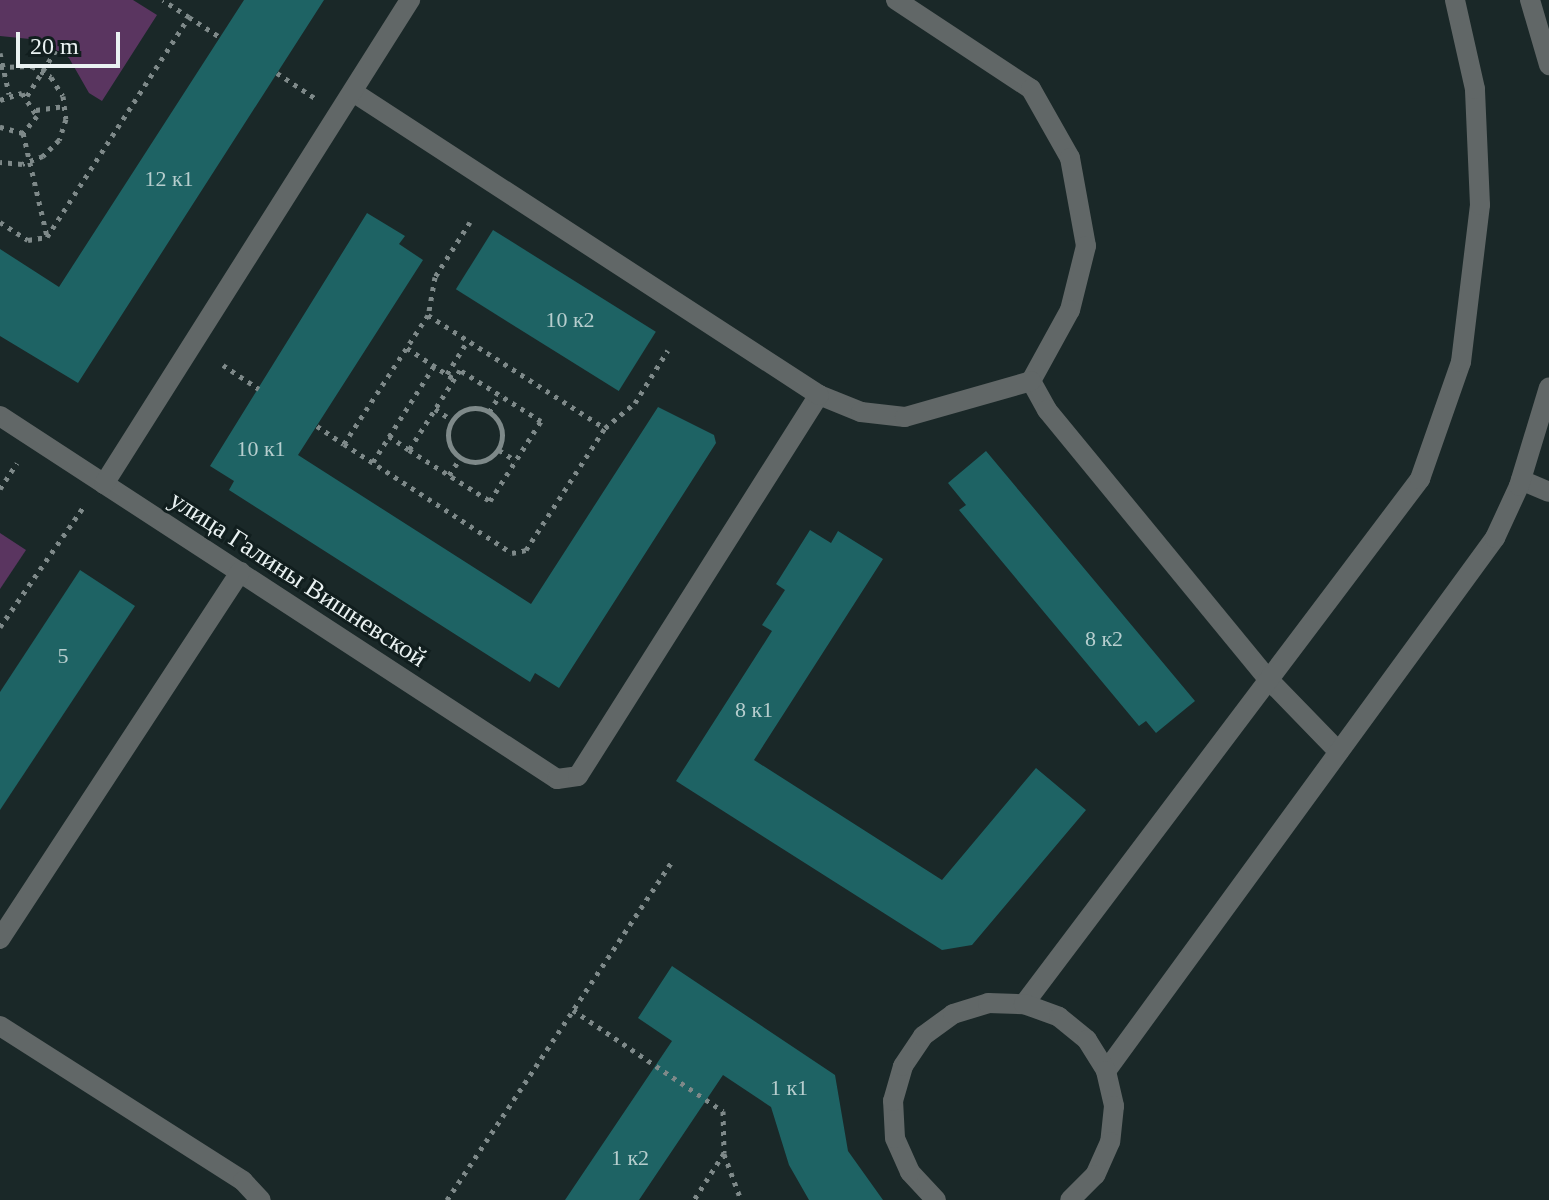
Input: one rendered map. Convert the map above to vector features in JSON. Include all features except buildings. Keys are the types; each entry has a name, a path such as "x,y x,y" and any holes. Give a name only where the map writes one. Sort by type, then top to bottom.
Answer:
{"street":[{"path":"104,484 410,0"},
{"path":"353,92 819,395 861,412 905,417 1031,381 1070,310 1086,246 1070,158 1031,89 896,0"},
{"path":"1024,1004 1420,479 1461,362 1480,205 1475,89 1455,0"},
{"path":"1530,0 1549,65"},
{"path":"1031,381 1047,410 1269,680 1339,752"},
{"path":"1106,1071 1495,538 1521,480 1549,387"},
{"name":"улица Галины Вишневской","path":"0,416 557,779 569,780 586,763 819,395"},
{"path":"1521,480 1549,492"},
{"path":"0,939 240,572"},
{"path":"936,1200 910,1172 895,1138 893,1101 903,1066 923,1036 953,1014 988,1003 1024,1004 1077,1032 1106,1071 1114,1106 1110,1142 1095,1175 1070,1200"},
{"path":"0,1026 243,1181 261,1200"}],"path":[{"path":"163,0 220,37"},
{"path":"0,222 28,240 47,237 189,17"},
{"path":"27,96 56,50"},
{"path":"0,53 9,94"},
{"path":"0,162 29,161 59,140 65,106 42,72 1,66"},
{"path":"0,100 9,94 27,96"},
{"path":"1,132 23,133 34,125 36,110 27,96"},
{"path":"36,110 65,106"},
{"path":"23,133 47,237"},
{"path":"344,444 428,315 435,277 470,222"},
{"path":"428,315 605,428"},
{"path":"447,374 468,341"},
{"path":"407,348 454,379"},
{"path":"317,426 519,554 605,428 635,403 668,350"},
{"path":"223,365 259,389"},
{"path":"373,462 434,366"},
{"path":"389,436 409,450 490,501 541,421 460,370 409,450"},
{"path":"489,412 500,395"},
{"path":"472,407 489,412 502,426 499,450 478,462 461,457 449,443 452,420 472,407"},
{"path":"435,409 452,420"},
{"path":"499,450 516,461"},
{"path":"449,475 461,457"},
{"path":"0,489 17,463"},
{"path":"0,627 80,504"},
{"path":"447,1200 673,860"},
{"path":"573,1010 723,1111 724,1153 741,1200"},
{"path":"694,1200 724,1153"}],"shaded area":[{"path":"0,0 133,0 157,15 102,101 89,93 69,58 40,40 0,36"},
{"path":"0,533 26,550 0,589"}]}
